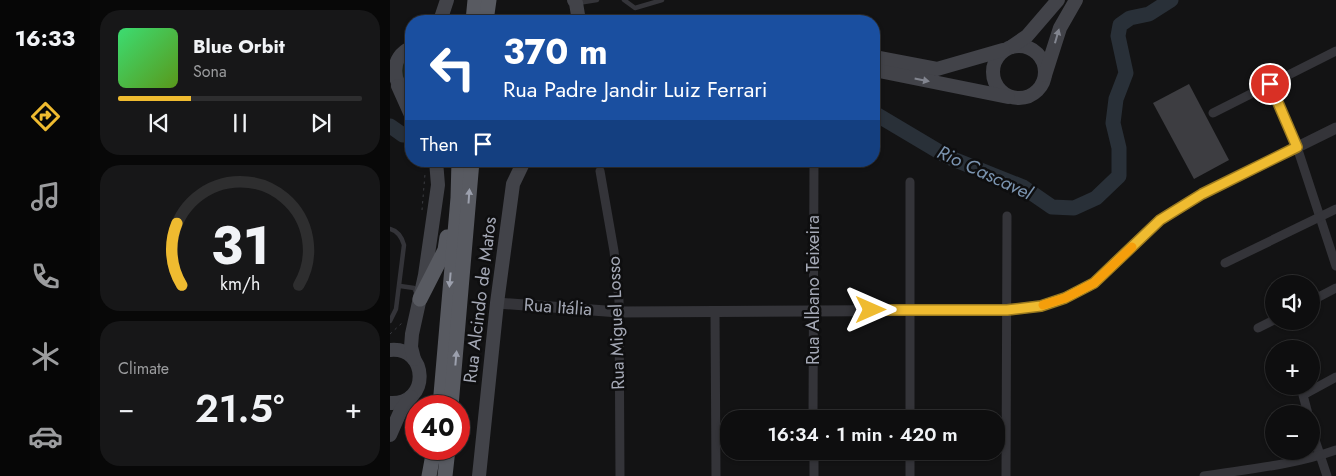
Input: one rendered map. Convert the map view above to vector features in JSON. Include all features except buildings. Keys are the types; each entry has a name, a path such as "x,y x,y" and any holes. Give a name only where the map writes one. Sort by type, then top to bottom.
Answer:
{"highway":[{"path":"474,15 475,0"},
{"path":"487,15 489,0"},
{"path":"420,299 446,250 454,167"},
{"path":"441,395 458,198 459,167"},
{"path":"452,395 471,167"},
{"path":"429,476 433,460"},
{"path":"434,476 435,460"},
{"path":"445,476 447,460"}],"main road":[{"path":"442,15 447,0"},
{"path":"1013,98 998,88 992,72 993,64 997,56 1027,36 1058,0"},
{"path":"880,71 1013,98 1030,96 1042,84 1060,28 1076,0"},
{"path":"571,15 574,1"},
{"path":"574,1 578,15"},
{"path":"880,58 937,69 1007,48 1020,46 1036,52 1044,67 1044,76"},
{"path":"405,51 396,60 394,68 396,83 405,102"},
{"path":"396,83 405,91"},
{"path":"412,395 420,383 420,374 411,347 412,334 426,274 438,185 436,167"},
{"name":"Rua Alcindo de Matos","path":"479,476 497,303 513,184 521,167"},
{"path":"390,349 401,337 420,299"},
{"path":"390,349 401,351 414,359"},
{"path":"390,403 405,400"},
{"path":"390,436 400,410 405,404"}],"street":[{"path":"1213,113 1336,51"},
{"path":"1270,84 1297,147 1336,266"},
{"name":"Rua Itália","path":"497,303 619,312 1007,310 1041,306 1065,298 1094,283 1160,220 1202,194 1336,128"},
{"name":"Rua Albano Teixeira","path":"814,167 814,410"},
{"name":"Rua Miguel Losso","path":"600,170 614,251 619,312 620,476"},
{"path":"910,182 910,410"},
{"path":"1225,263 1336,209"},
{"path":"1006,476 1007,216"},
{"path":"1320,296 1336,288"},
{"path":"715,312 716,476"},
{"path":"1258,328 1265,324"},
{"path":"1305,405 1302,395 1336,377"},
{"path":"1327,476 1320,456 1336,450"},
{"path":"814,460 814,476"},
{"path":"910,460 910,476"},
{"path":"1204,476 1260,472 1305,460"}],"lane":[{"path":"574,1 597,0"},
{"path":"624,0 635,8 662,0"},
{"path":"390,229 401,236 404,245 396,309 390,322"},
{"path":"400,286 414,288 420,299"}],"path":[{"path":"422,214 425,174"},
{"path":"390,334 402,323"}],"shaded area":[{"path":"405,58 405,86 403,85 400,63"}],"waterway":[{"name":"Rio Cascavel","path":"880,117 948,157 1023,187 1052,207 1074,208 1096,198 1119,176 1119,148 1113,123 1116,99 1126,73 1118,36 1120,25 1130,18 1149,14 1171,0"},
{"name":"Rio Cascavel","path":"390,126 403,135"}],"slow traffic":[{"path":"1043,305 1065,298 1094,283 1132,247"}],"route":[{"path":"871,310 1007,310 1041,306 1065,298 1094,283 1160,220 1202,194 1297,147 1270,84"}]}
